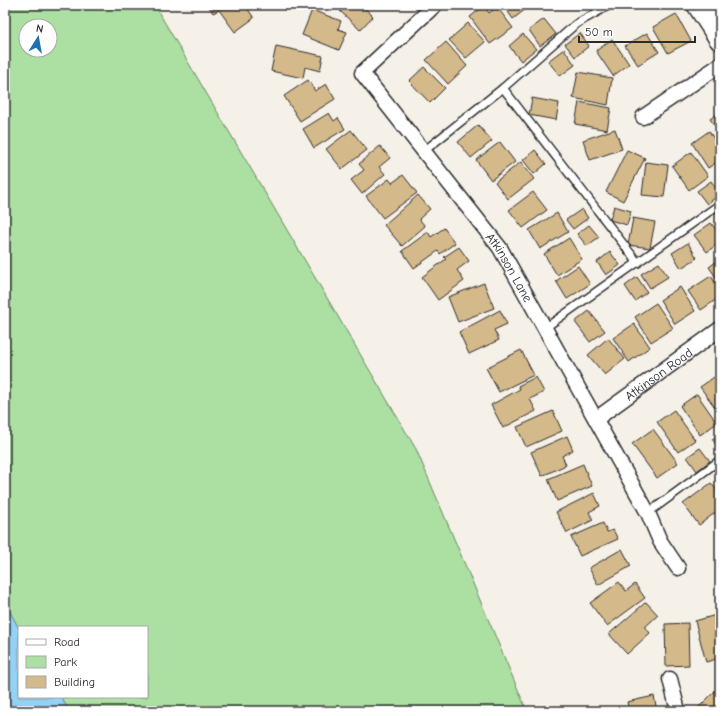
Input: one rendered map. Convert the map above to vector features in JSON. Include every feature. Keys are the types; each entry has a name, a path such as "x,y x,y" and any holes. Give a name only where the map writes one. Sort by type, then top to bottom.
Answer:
{"street":[{"name":"Atkinson Lane","path":"435,5 362,73 500,248 648,512 660,541 678,568"},
{"path":"698,5 720,39"},
{"path":"643,117 720,64"},
{"name":"Atkinson Road","path":"596,419 720,329"},
{"path":"670,679 678,711"}],"lane":[{"path":"424,151 503,88 576,24 610,5"},
{"path":"503,88 638,263"},
{"path":"545,328 720,204"},
{"path":"648,512 720,460"}],"green space":[{"path":"5,5 155,6 416,449 527,711 69,711 62,698 148,698 148,626 18,626 5,602"}],"water":[{"path":"5,602 18,627 18,698 62,698 69,711 5,711"}],"building":[{"path":"208,5 245,5 254,18 235,32 219,10 213,13"},
{"path":"340,5 361,5 373,16 360,30 337,8"},
{"path":"503,5 531,5 513,19"},
{"path":"484,6 489,13 497,7 513,28 490,44 470,17"},
{"path":"312,10 341,21 338,29 347,32 339,50 302,35"},
{"path":"676,14 691,41 668,53 653,27"},
{"path":"544,19 556,34 540,46 529,30"},
{"path":"468,23 485,42 466,58 449,40"},
{"path":"580,33 589,46 575,57 565,44"},
{"path":"647,33 659,52 638,65 625,46"},
{"path":"523,34 536,49 521,61 509,46"},
{"path":"612,39 629,64 613,76 596,51"},
{"path":"446,42 467,66 448,84 426,60"},
{"path":"276,46 323,56 320,71 305,67 303,78 271,71"},
{"path":"564,49 575,65 560,76 548,61"},
{"path":"424,67 445,88 430,103 409,81"},
{"path":"578,72 612,78 608,105 573,98"},
{"path":"308,80 315,91 326,84 335,99 300,121 284,96"},
{"path":"532,98 559,103 556,120 529,115"},
{"path":"579,102 611,108 607,130 575,124"},
{"path":"720,112 720,133 710,119"},
{"path":"329,113 334,121 338,118 345,129 314,148 303,129"},
{"path":"478,125 492,141 471,158 458,142"},
{"path":"615,129 622,149 590,160 583,140"},
{"path":"351,130 367,150 342,169 326,149"},
{"path":"709,131 720,148 720,160 708,168 692,143"},
{"path":"500,142 515,162 491,180 476,160"},
{"path":"380,146 390,158 379,167 385,174 362,194 351,180 364,170 359,164"},
{"path":"535,150 546,164 534,174 523,160"},
{"path":"627,150 645,158 623,201 606,192"},
{"path":"691,152 708,176 689,190 672,166"},
{"path":"521,162 534,179 508,199 495,182"},
{"path":"646,162 668,165 664,197 642,195"},
{"path":"403,175 417,193 383,218 366,196 389,179 392,183"},
{"path":"711,181 720,194 707,204 697,191"},
{"path":"533,192 547,210 523,228 509,210"},
{"path":"418,195 430,209 419,219 425,226 402,246 384,225"},
{"path":"614,206 631,211 627,225 610,220"},
{"path":"582,209 588,218 573,229 566,220"},
{"path":"557,213 568,232 540,249 529,230"},
{"path":"633,218 655,222 650,248 628,245"},
{"path":"711,223 720,235 720,242 707,252 694,235"},
{"path":"589,225 599,237 587,246 577,234"},
{"path":"444,228 455,243 440,254 438,251 414,268 402,251 428,232 431,237"},
{"path":"569,238 582,259 557,275 544,254"},
{"path":"688,243 697,258 681,268 672,253"},
{"path":"459,247 469,261 457,270 464,281 438,300 422,277 446,259 444,257"},
{"path":"610,252 620,265 606,275 597,262"},
{"path":"720,259 720,283 709,267"},
{"path":"659,263 668,277 650,288 641,274"},
{"path":"578,266 590,284 567,299 556,281"},
{"path":"711,276 720,290 720,297 701,310 688,291"},
{"path":"637,277 647,292 635,301 625,286"},
{"path":"484,283 494,308 458,322 448,297"},
{"path":"680,287 695,311 675,324 660,300"},
{"path":"656,303 673,328 651,342 635,317"},
{"path":"500,310 507,324 494,330 499,340 469,354 459,332"},
{"path":"589,311 605,331 590,342 575,322"},
{"path":"634,324 650,347 629,362 613,338"},
{"path":"608,338 625,359 605,375 588,355"},
{"path":"521,350 534,375 499,392 486,368"},
{"path":"717,375 720,379 720,414 700,387"},
{"path":"536,377 544,392 530,399 536,411 503,428 491,405 520,389 518,386"},
{"path":"697,394 717,423 700,435 680,406"},
{"path":"674,410 695,440 678,452 657,422"},
{"path":"553,411 562,431 526,447 517,427"},
{"path":"653,429 678,463 657,478 632,444"},
{"path":"720,434 720,450 712,439"},
{"path":"567,436 573,450 562,456 566,465 542,476 531,452"},
{"path":"700,448 710,461 697,471 687,457"},
{"path":"583,464 592,486 557,501 548,479"},
{"path":"711,483 720,494 720,509 699,525 683,504"},
{"path":"594,493 600,506 589,512 593,520 567,533 556,512"},
{"path":"603,523 607,532 613,530 618,539 580,556 571,537"},
{"path":"622,549 631,566 598,585 589,568"},
{"path":"619,582 626,591 635,584 645,598 607,626 590,603"},
{"path":"646,602 658,615 645,627 650,633 627,654 609,634"},
{"path":"716,615 720,631 720,658 706,662 695,621"},
{"path":"688,623 689,665 666,666 665,624"},
{"path":"720,686 720,711 695,711"},
{"path":"654,696 657,711 629,711 627,702"}]}
